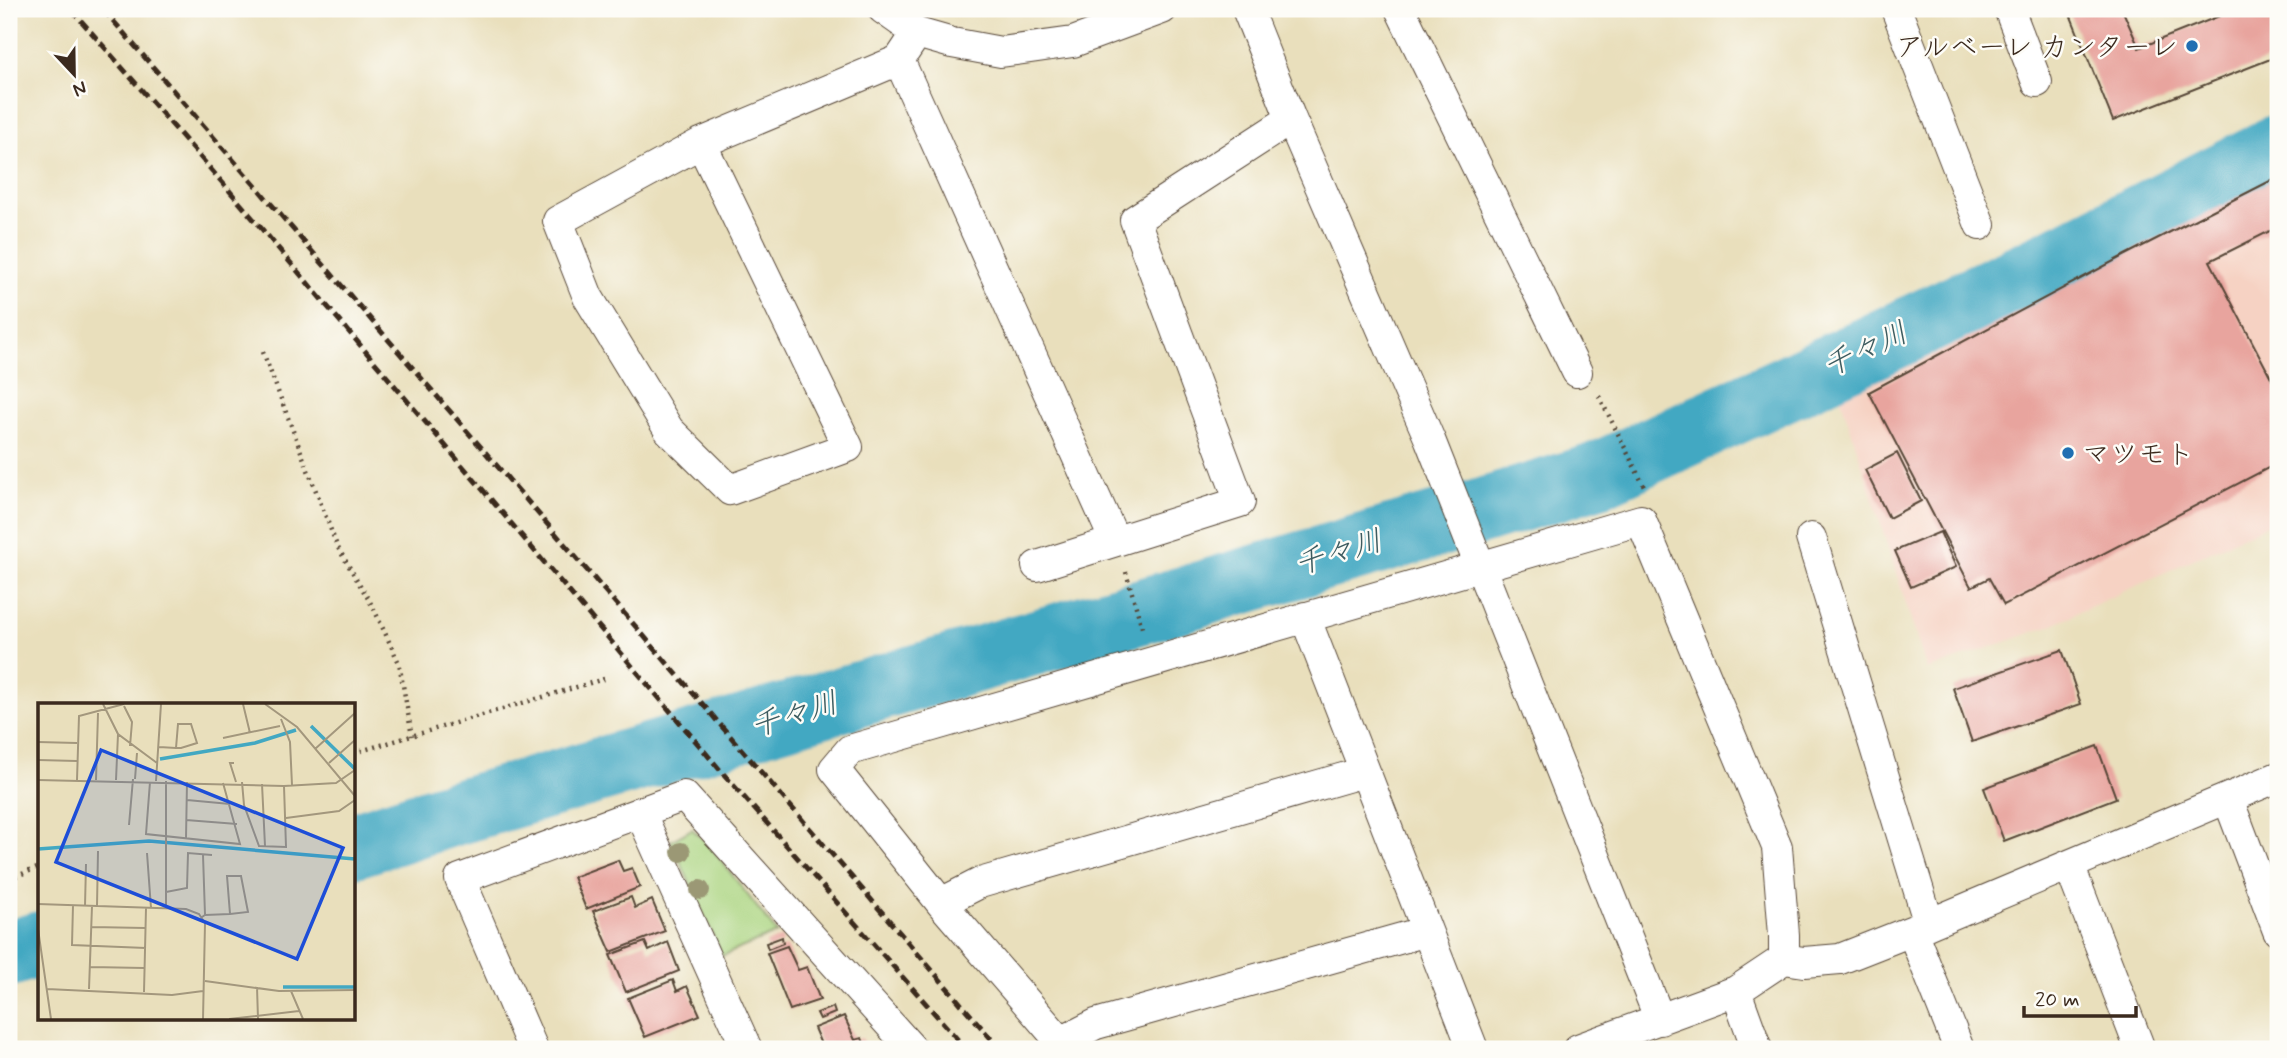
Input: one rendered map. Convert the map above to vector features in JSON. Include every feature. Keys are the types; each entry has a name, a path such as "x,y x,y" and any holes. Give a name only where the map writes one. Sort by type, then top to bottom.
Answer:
{"street":[{"path":"883,9 917,33 1001,52 1073,42 1162,9"},
{"path":"1247,9 1291,119 1430,440 1660,1020"},
{"path":"1400,9 1577,372"},
{"path":"1896,9 1980,225"},
{"path":"2009,9 2037,82"},
{"path":"701,143 848,447 730,490 669,430 588,297 558,221 701,143 899,60 917,33"},
{"path":"899,60 1119,553"},
{"path":"1037,566 1119,553 1240,502 1135,220 1291,119"},
{"path":"1427,931 1096,1024 1064,1046 942,903 834,769 850,750 1305,617 1477,557 1642,520 1777,848 1784,959"},
{"path":"1811,538 1921,927 1959,1049"},
{"path":"1305,617 1473,1049"},
{"path":"942,903 980,883 1364,772"},
{"path":"1578,1049 1736,991 1784,959 1804,962 1840,959 2278,776"},
{"path":"533,1049 460,879 684,796 912,1049"},
{"path":"2228,799 2278,931"},
{"path":"640,813 747,1049"},
{"path":"2069,865 2140,1049"},
{"path":"1736,991 1758,1049"}],"path":[{"path":"263,352 337,546 373,607 399,663 412,736"},
{"path":"1577,372 1597,393 1647,491 1642,520"},
{"path":"1119,553 1145,638"},
{"path":"355,753 607,678"},
{"path":"9,878 38,868"}],"shaded area":[{"name":"マツモト","path":"2278,179 2278,520 2047,627 1927,670 1837,386 1929,351"}],"green space":[{"path":"692,829 709,845 777,933 722,956 671,841"}],"building":[{"path":"2068,9 2122,9 2139,48 2237,9 2278,9 2278,56 2113,121"},
{"name":"マツモト","path":"2278,177 2278,227 2210,261 2278,391 2278,463 2004,605 1989,578 1971,587 1869,392 2125,255"},
{"path":"1897,453 1921,501 1889,518 1865,470"},
{"path":"1940,532 1956,567 1911,587 1895,551"},
{"path":"2062,650 2081,704 1972,742 1953,688"},
{"path":"2097,746 2116,798 2004,841 1984,788"},
{"path":"618,860 623,871 632,868 640,887 586,909 573,877"},
{"path":"631,897 635,908 652,900 665,931 611,952 593,911"},
{"path":"782,937 783,943 768,949 766,943"},
{"path":"645,942 649,951 668,942 679,971 626,992 610,955"},
{"path":"787,946 798,970 807,967 820,1000 790,1010 767,953"},
{"path":"673,980 677,991 687,986 700,1015 645,1037 628,998"},
{"path":"833,1007 835,1013 820,1019 817,1013"},
{"path":"844,1016 855,1040 862,1038 866,1049 823,1049 814,1028"}],"waterway":[{"name":"千々川","path":"355,845 447,815 1598,475 2074,251 2278,147"},
{"name":"千々川","path":"9,954 38,945"}],"railway":[{"path":"71,9 228,189 721,771 966,1049"},
{"path":"103,9 1000,1049"}],"place":[{"name":"アルベーレ カンターレ","path":"2192,46"},
{"name":"マツモト","path":"2068,453"}]}
